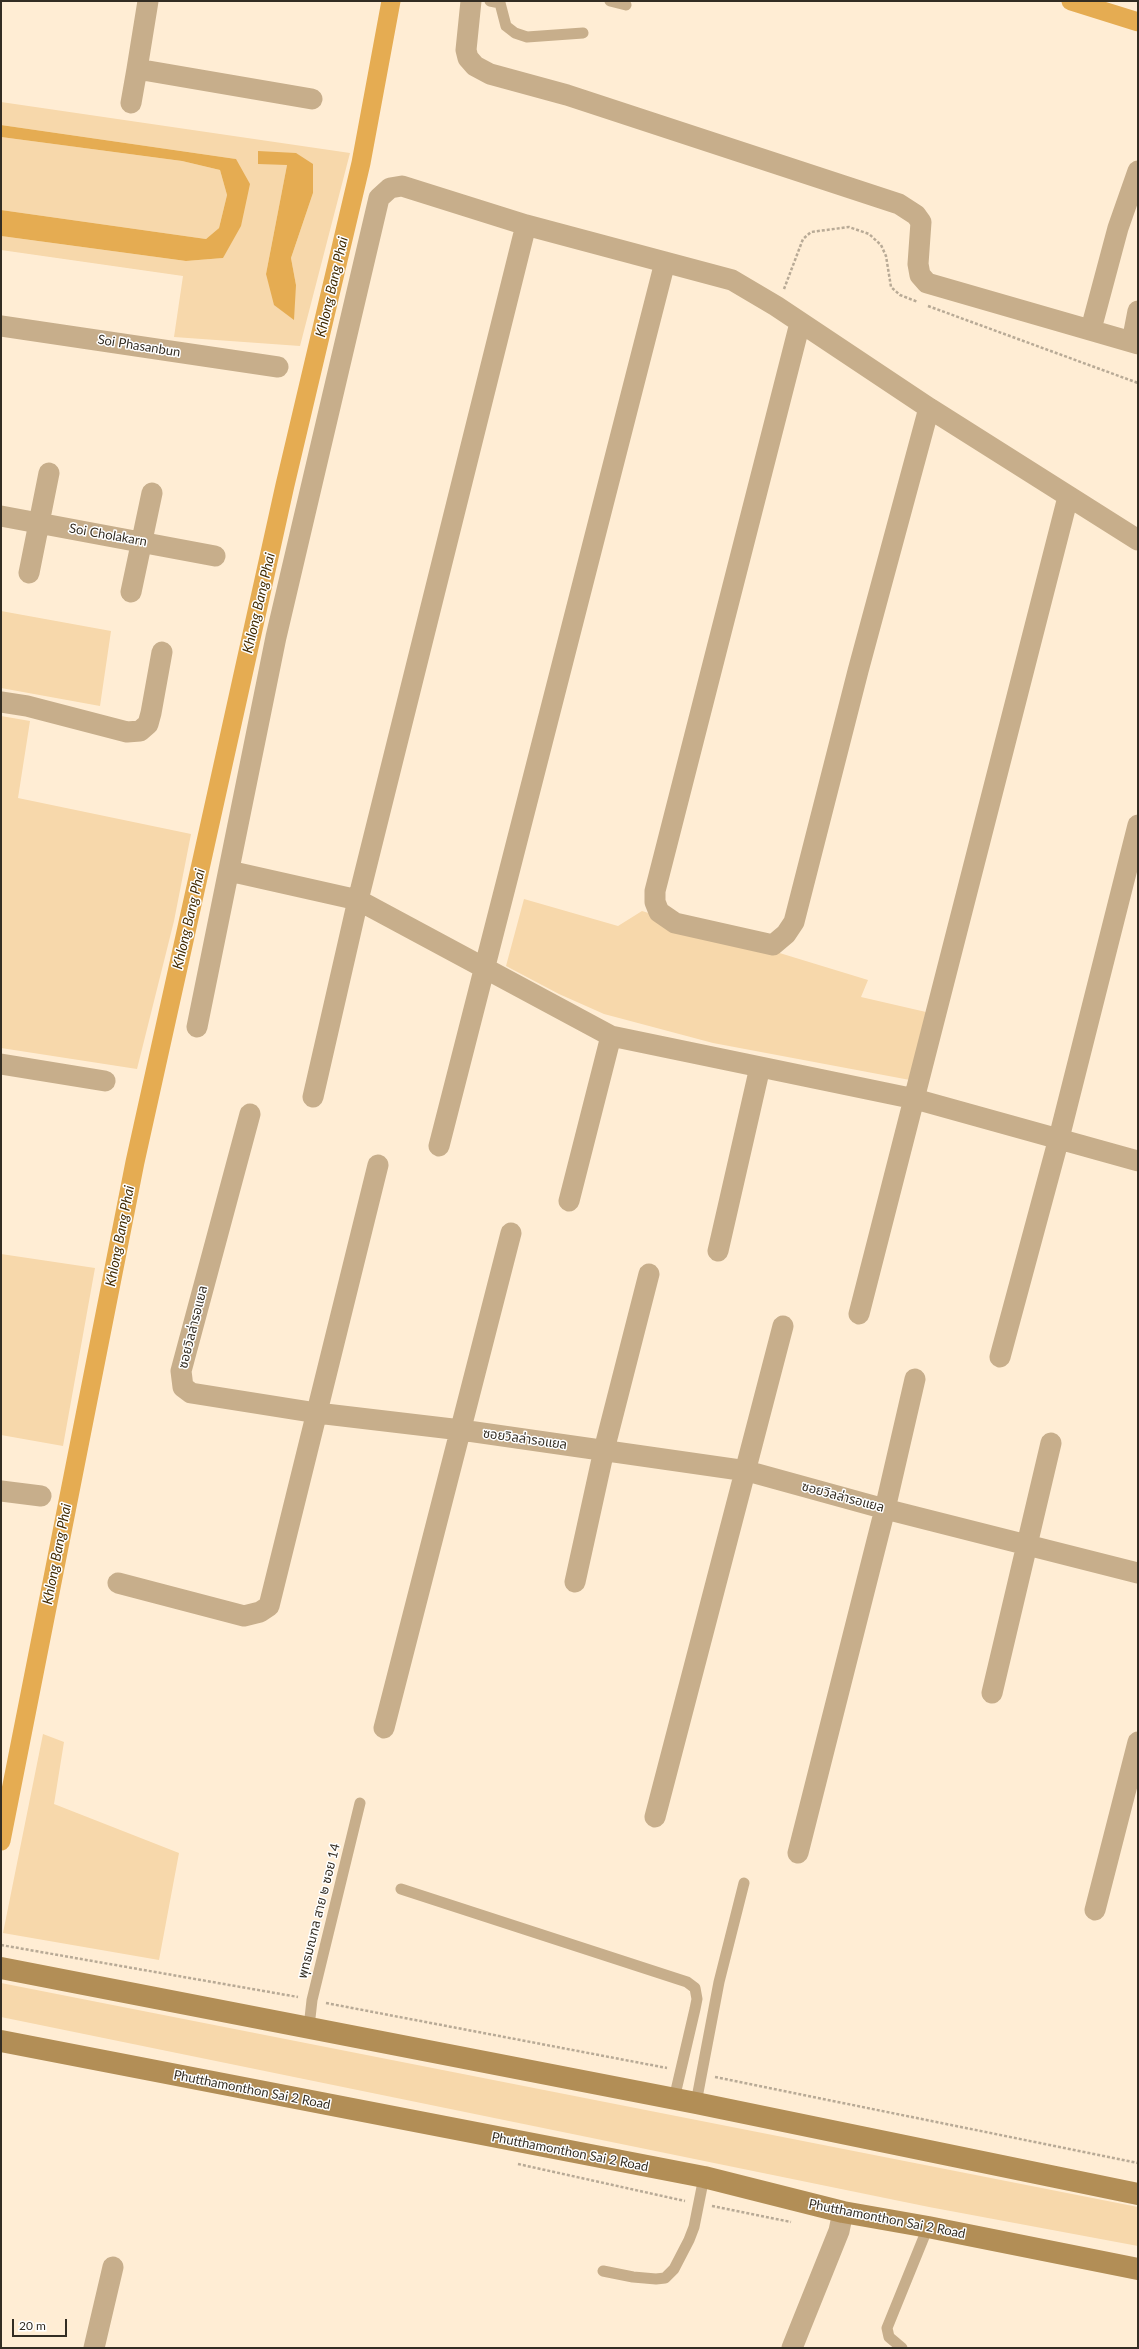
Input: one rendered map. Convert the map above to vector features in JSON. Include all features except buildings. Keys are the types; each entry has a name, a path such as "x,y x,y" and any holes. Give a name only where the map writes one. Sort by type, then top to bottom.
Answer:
{"main road":[{"path":"1,1968 696,2103 1138,2194"},
{"name":"Phutthamonthon Sai 2 Road","path":"1,2041 704,2177 843,2212 928,2227 1138,2270"}],"street":[{"path":"131,103 148,1"},
{"path":"471,1 466,50 468,58 475,66 490,74 567,95 899,204 916,215 920,222 918,264 920,275 927,283 1091,329 1135,343 1138,311"},
{"path":"137,69 312,99"},
{"path":"1091,329 1118,228 1138,171"},
{"path":"196,1027 276,637 379,198 390,188 402,186 526,225 732,280 929,408 1138,540"},
{"path":"313,1097 358,900 526,225"},
{"path":"439,1146 665,262"},
{"path":"800,323 655,891 655,902 659,912 675,922 773,945 786,934 794,922 858,671 929,408"},
{"name":"Soi Phasanbun","path":"1,326 278,367"},
{"path":"29,573 49,473"},
{"path":"131,592 152,493"},
{"path":"859,1314 1068,497"},
{"name":"Soi Cholakarn","path":"1,516 143,541 215,556"},
{"path":"1,702 26,706 127,732 140,730 148,724 162,652"},
{"path":"1000,1357 1059,1138 1138,825"},
{"path":"229,871 358,900 612,1036 915,1099 1138,1161"},
{"path":"569,1201 612,1036"},
{"path":"1,1064 105,1081"},
{"path":"718,1251 760,1067"},
{"name":"ซอยวิลล่ารอแยล","path":"250,1114 180,1371 183,1387 191,1393 317,1413 461,1430 747,1471 885,1509 1138,1574"},
{"path":"118,1583 244,1616 260,1612 269,1606 378,1165"},
{"path":"384,1728 512,1233"},
{"path":"575,1582 604,1450 649,1274"},
{"path":"655,1817 747,1471 783,1326"},
{"path":"798,1853 885,1509 915,1379"},
{"path":"992,1693 1051,1444"},
{"path":"1,1491 41,1496"},
{"path":"1095,1910 1138,1742"},
{"path":"792,2348 839,2231 843,2212"},
{"path":"94,2348 113,2267"}],"lane":[{"path":"610,1 626,5"},
{"path":"498,2 506,26 515,33 527,37 583,33"},
{"name":"พุทธมณฑล สาย ๒ ซอย 14","path":"309,2027 312,2000 360,1803"},
{"path":"696,2103 719,1982 744,1883"},
{"path":"401,1889 687,1982 695,1988 697,1999 674,2099"},
{"path":"603,2271 632,2278 665,2278 674,2269 689,2240 704,2177"},
{"path":"902,2348 889,2337 887,2328 928,2227"}],"path":[{"path":"1,1945 312,2000 680,2070"},
{"path":"701,2075 804,2094 967,2130 1138,2163"},
{"path":"512,2162 698,2204 792,2222"}],"shaded area":[{"path":"1,102 350,153 300,346 174,337 183,276 1,250 1,236 186,261 223,258 236,159 1,125","holes":["287,165 313,193 291,258 296,285 266,274"]},
{"path":"1,125 236,159 250,184 241,226 223,258 186,261 1,236 1,210 206,239 219,228 227,195 220,170 182,161 1,137"},
{"path":"1,137 182,161 220,170 227,195 219,228 206,239 1,210"},
{"path":"258,151 296,153 313,164 313,193 291,258 296,285 294,320 274,305 266,274 287,165 258,164"},
{"path":"1,611 111,631 100,706 1,688"},
{"path":"1,716 30,721 18,798 191,834 174,921 137,1069 1,1048"},
{"path":"524,899 618,926 642,911 868,980 861,997 926,1012 910,1080 713,1043 604,1014 559,994 506,966"},
{"path":"1,1254 95,1268 63,1446 1,1435"},
{"path":"43,1734 64,1742 54,1804 179,1853 159,1960 3,1933"},
{"path":"1,1983 1138,2207 1138,2246 929,2207 1,2017"}],"waterway":[{"name":"Khlong Bang Phai","path":"1,1841 135,1162 285,485 361,163 391,1"},
{"path":"1071,1 1138,22"}]}
